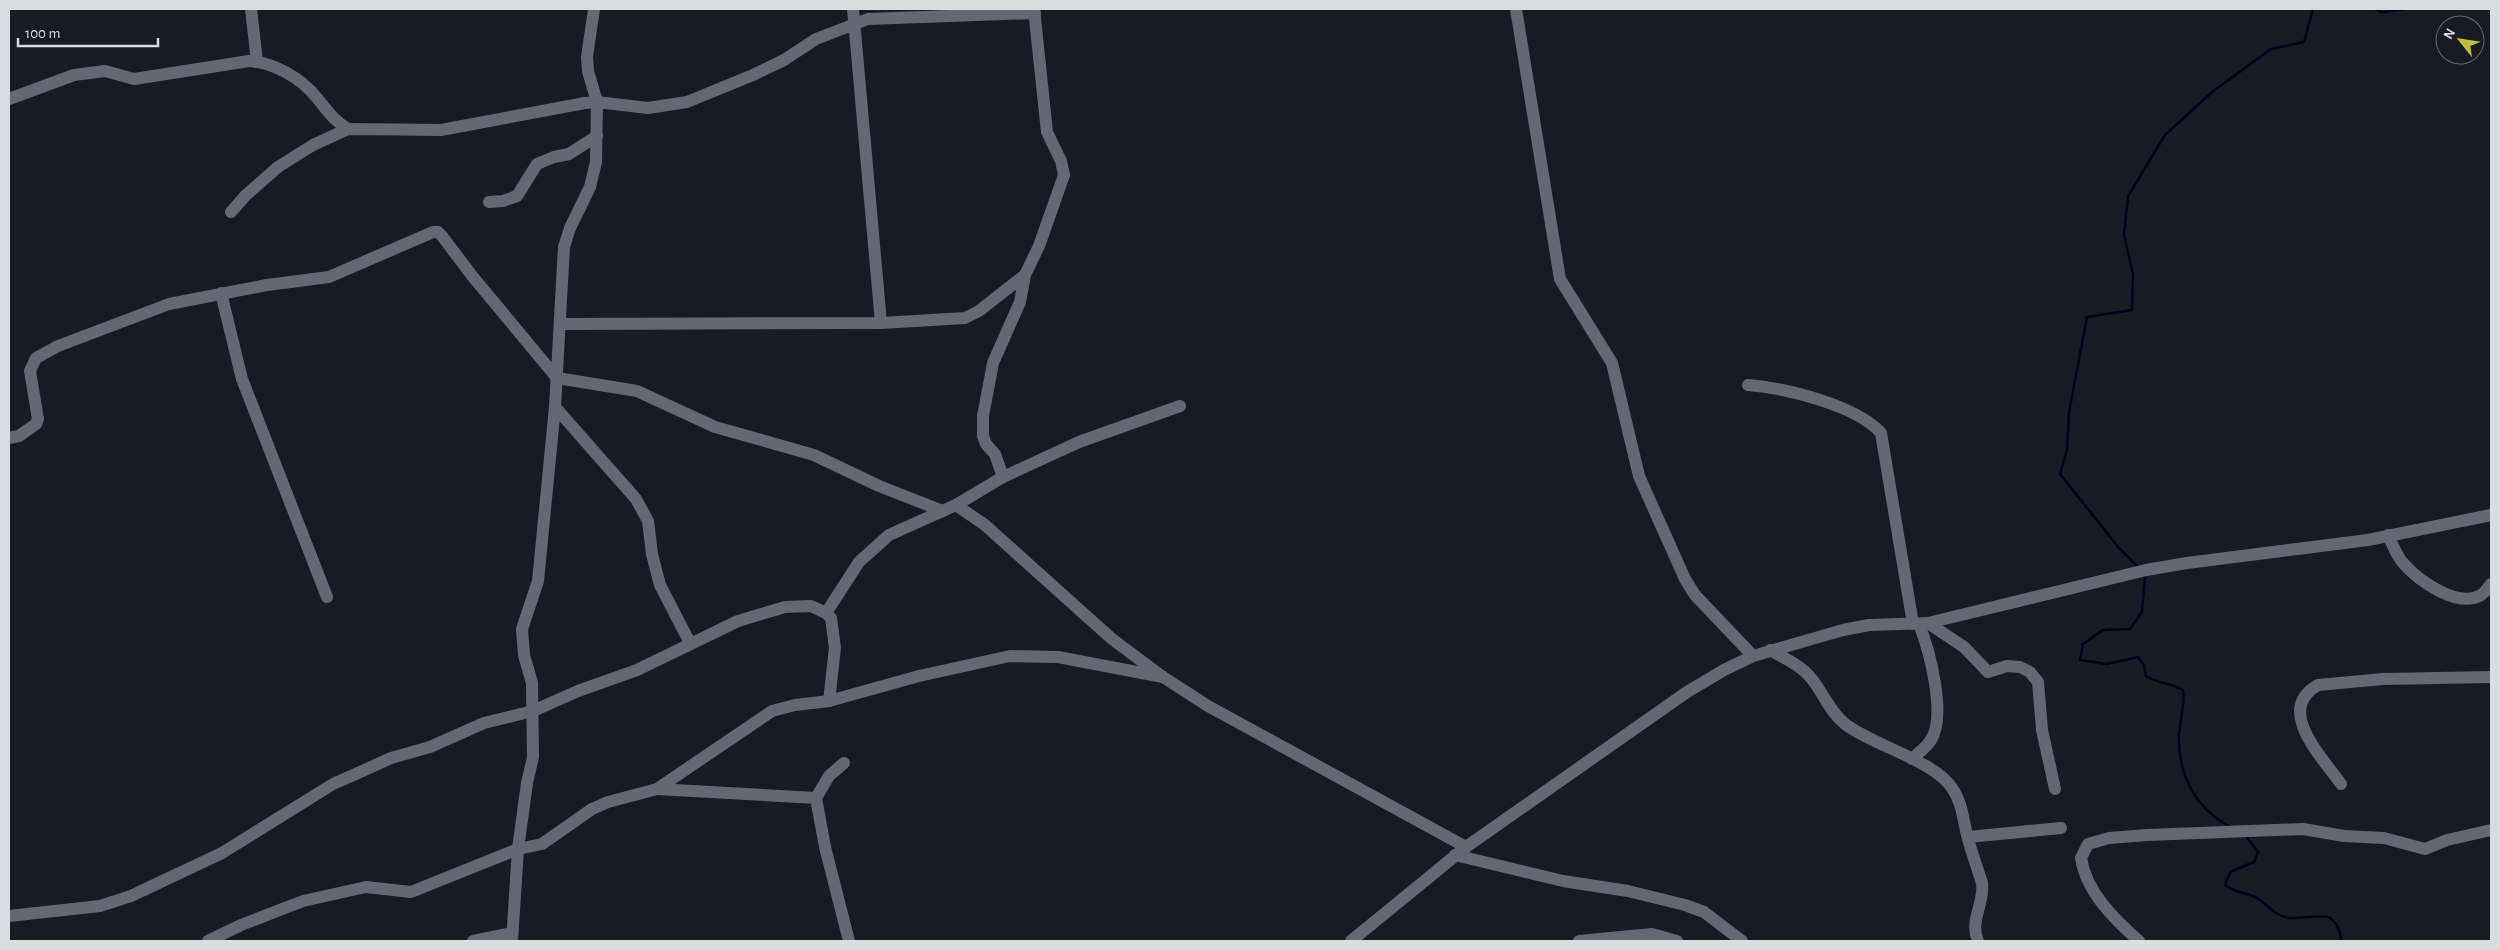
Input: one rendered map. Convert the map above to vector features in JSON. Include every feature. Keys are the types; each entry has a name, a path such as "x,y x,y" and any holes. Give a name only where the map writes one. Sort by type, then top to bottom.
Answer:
{"street":[{"path":"251,9 257,62"},
{"path":"474,941 512,937 518,849 527,783 534,757 532,683 524,655 522,629 538,581 555,407 564,247 594,175 597,102 588,71 587,57 594,9"},
{"path":"853,9 881,323"},
{"path":"1516,9 1560,279 1612,363 1639,476 1685,579 1695,595 1753,656"},
{"path":"231,212 246,195 278,167 313,145 348,129 440,130 597,102 648,108 687,102 784,60 816,39 868,19 899,16 1034,11 1047,132 1062,161 1064,175 1039,246 1025,276 1023,294 993,363 983,416 984,440 995,454 1003,477"},
{"path":"9,99 74,74 105,71 134,79 249,61 257,62 293,76 317,97 334,120 348,129"},
{"path":"489,202 503,201 517,196 537,164 554,156 569,154 597,136"},
{"path":"9,438 19,436 36,424 38,419 30,371 36,358 58,346 169,304 221,293 329,276 408,240 438,232 557,378 637,391 715,427 814,455 878,486 943,511"},
{"path":"561,324 881,323 964,318 979,311 1025,276"},
{"path":"221,293 242,379 326,597"},
{"path":"1748,385 1790,390 1807,396 1869,422 1881,433 1920,624 1930,656 1937,723 1931,740 1912,759"},
{"path":"826,613 859,562 889,535 943,511 1003,477 1079,442 1180,406"},
{"path":"555,407 601,458 639,505 648,521 652,554 660,585 690,644"},
{"path":"956,504 985,525 1112,639 1162,677 1208,706 1466,847"},
{"path":"1353,941 1466,847 1686,692 1753,656 1843,630 1869,625 1920,624 2140,572 2187,563 2361,542 2491,515"},
{"path":"2388,535 2404,563 2424,582 2447,594 2468,598 2474,597 2482,595 2491,584"},
{"path":"9,916 100,906 131,896 222,853 333,784 391,758 430,747 484,723 532,712 578,691 637,670 738,622 785,608 811,606 826,613 833,626 835,648 829,701"},
{"path":"1920,624 1964,647 1988,672 2014,666 2024,669 2035,677 2039,689 2042,730 2055,789"},
{"path":"1770,650 1806,673 1830,710 1845,724 1862,736 1912,759 1944,778 1952,787 1961,809 1982,888 1974,927 1978,941"},
{"path":"208,941 241,925 303,900 366,888 411,892 518,849 542,844 600,806 657,789 772,711 795,705 829,701 919,676 1010,656 1036,655 1058,657 1162,677"},
{"path":"2342,784 2311,743 2302,726 2301,706 2311,689 2318,685 2383,679 2491,677"},
{"path":"844,763 829,776 816,798 823,839 849,941"},
{"path":"657,789 816,798"},
{"path":"1968,837 2061,828"},
{"path":"2139,941 2107,908 2091,886 2081,858 2088,844 2109,838 2147,835 2303,829 2344,836 2384,838 2425,849 2447,840 2491,830"},
{"path":"1455,855 1563,881 1628,891 1685,905 1704,912 1742,941"},
{"path":"1579,941 1652,934 1677,941"}],"waterway":[{"path":"2138,567 2119,548 2060,474 2067,450 2069,412 2087,317 2132,310 2133,274 2124,235 2128,196 2165,135 2212,92 2271,49 2304,42 2313,9"},
{"path":"2375,9 2382,12 2404,9"},
{"path":"2145,575 2142,612 2130,629 2103,630 2083,644 2080,660 2107,664 2138,657 2144,665 2146,676 2183,690 2179,750 2185,776 2198,800 2217,819 2229,826"},
{"path":"2245,835 2258,852 2254,862 2230,872 2225,885 2235,891 2258,898 2283,917 2328,917 2338,928 2341,941"}]}
